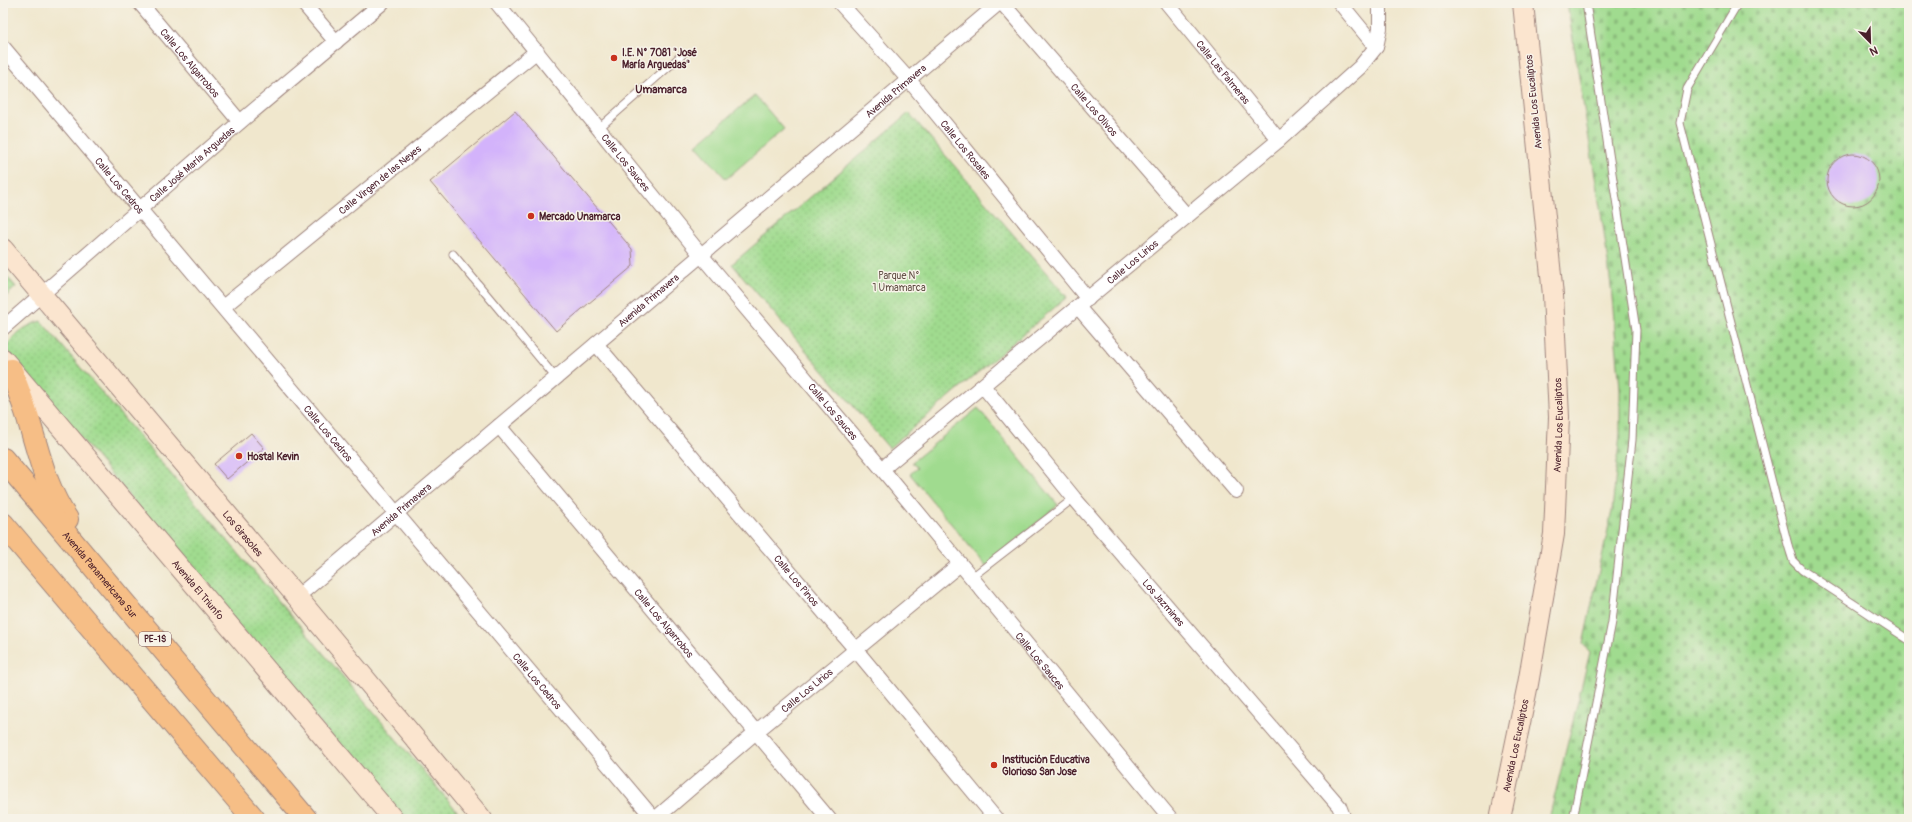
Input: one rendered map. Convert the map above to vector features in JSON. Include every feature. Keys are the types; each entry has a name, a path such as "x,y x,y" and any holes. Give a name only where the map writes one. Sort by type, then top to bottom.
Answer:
{"highway":[{"path":"7,364 30,423 44,473 56,502 107,580"},
{"name":"Avenida Panamericana Sur","path":"3,459 107,580 202,697 306,819"},
{"path":"3,524 254,819"}],"street":[{"name":"Calle Los Algarrobos","path":"140,3 240,122"},
{"path":"303,3 336,42"},
{"name":"Calle José María Arguedas","path":"3,328 240,122 382,3"},
{"name":"Calle Los Sauces","path":"497,3 701,255 972,577 1171,819"},
{"name":"Calle Los Rosales","path":"840,3 909,80 1083,303 1236,491"},
{"name":"Avenida Primavera","path":"297,597 999,3"},
{"name":"Calle Los Olivos","path":"1002,3 1187,216"},
{"name":"Calle Las Palmeras","path":"1167,3 1279,140"},
{"path":"1340,3 1376,47"},
{"path":"1376,47 1380,28 1380,3"},
{"name":"Avenida Los Eucaliptos","path":"1500,819 1528,684 1554,534 1559,417 1553,295 1523,3"},
{"name":"Calle Los Cedros","path":"3,47 654,819"},
{"name":"Calle Los Lirios","path":"882,470 1279,140 1360,67 1376,47"},
{"name":"Calle Virgen de las Neyes","path":"223,307 537,51"},
{"name":"Los Girasoles","path":"3,249 482,819"},
{"name":"Calle Los Pinos","path":"596,344 856,650 996,819"},
{"name":"Avenida El Triunfo","path":"7,364 393,819"},
{"name":"Los Jazmines","path":"983,386 1074,498 1339,806 1344,819"},
{"name":"Calle Los Algarrobos","path":"499,426 757,731 829,819"},
{"name":"Calle Los Lirios","path":"654,819 757,731 960,564"}],"lane":[{"path":"1573,819 1612,622 1632,440 1636,330 1586,3"},
{"path":"1738,3 1687,89 1680,123 1788,545 1793,562 1802,570 1909,640"},
{"path":"599,128 683,54"},
{"path":"453,254 556,378"},
{"path":"972,577 1074,498"}],"green space":[{"path":"1567,3 1909,3 1909,819 1549,819 1590,652 1583,644 1612,511 1620,434 1620,388 1611,286 1604,232"},
{"path":"755,95 784,129 726,179 696,145"},
{"name":"Parque N° 1 Umamarca","path":"909,113 1067,297 889,448 732,264"},
{"path":"3,272 16,287 3,299"},
{"path":"41,321 464,819 400,819 6,349 11,340 20,331"},
{"path":"978,408 1058,505 986,566 910,474 917,468 912,462"}],"building":[{"name":"Mercado Unamarca","path":"515,111 632,249 633,266 556,331 430,182"},
{"path":"1853,154 1863,156 1871,162 1877,170 1879,180 1877,190 1871,198 1863,204 1853,206 1843,204 1835,198 1829,190 1827,180 1829,170 1835,162 1843,156"},
{"name":"Hostal Kevin","path":"251,433 264,448 227,479 214,464"}],"place":[{"name":"I.E. N° 7081 \"José María Arguedas\"","path":"614,58"},
{"name":"Mercado Unamarca","path":"531,216"},
{"name":"Hostal Kevin","path":"239,456"},
{"name":"Institución Educativa Glorioso San Jose","path":"994,765"}],"district":[{"name":"Umamarca","path":"661,89"}]}
